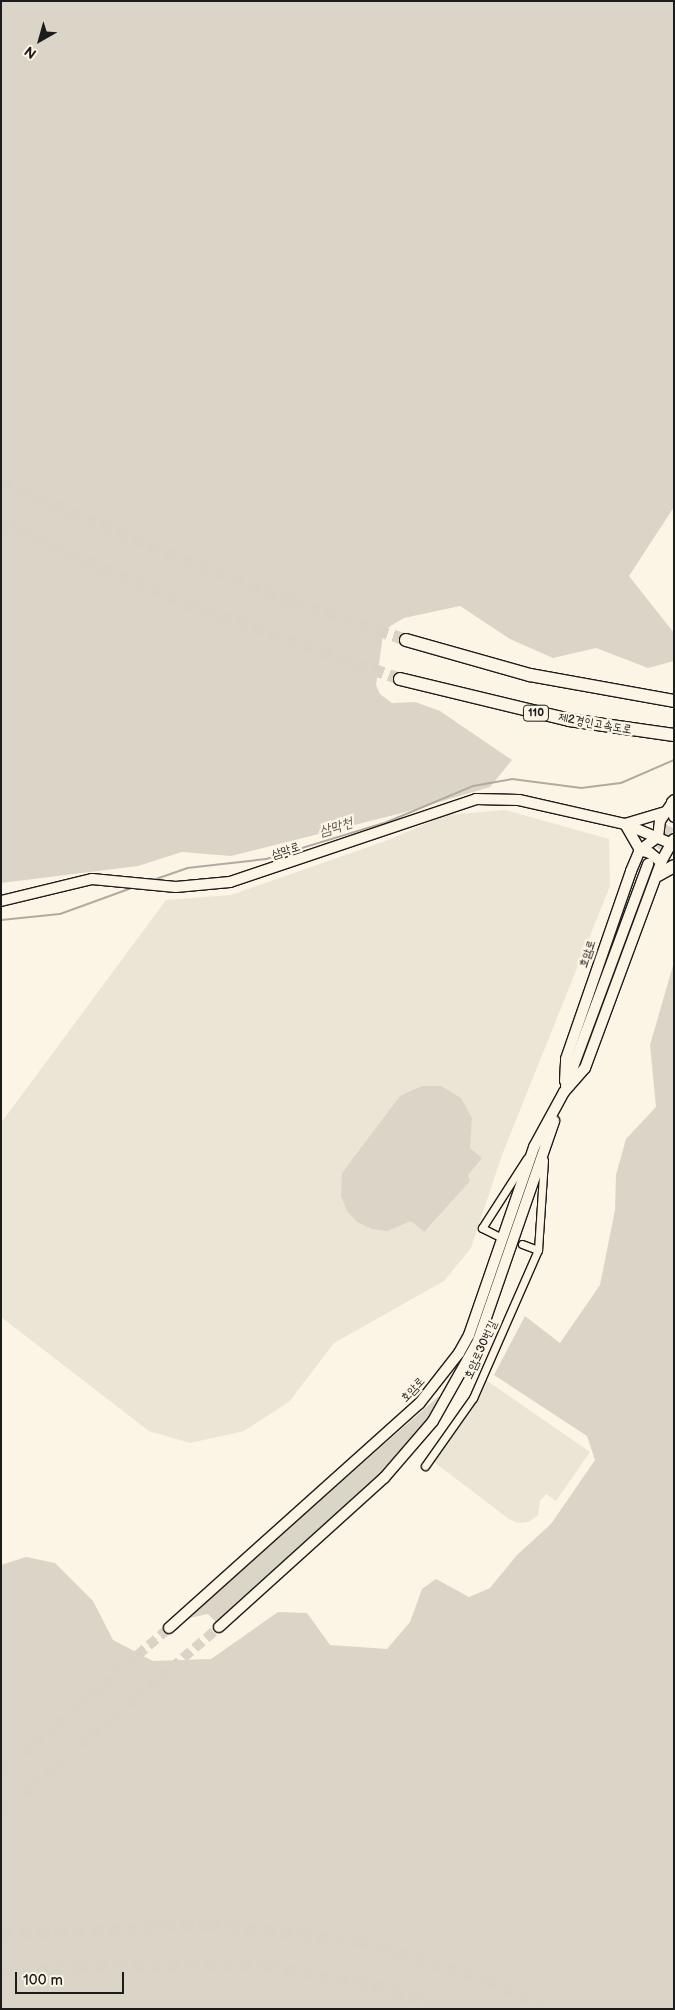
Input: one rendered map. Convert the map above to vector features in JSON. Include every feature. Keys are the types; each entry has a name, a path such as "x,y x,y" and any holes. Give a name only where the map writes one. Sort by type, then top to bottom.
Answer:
{"highway":[{"path":"406,640 530,675 674,701"},
{"name":"제2경인고속도로","path":"400,679 569,720 674,735"}],"main road":[{"name":"삼막로","path":"1,900 92,879 130,880 156,885 204,886 230,882 476,799 519,800 625,824 673,843"},
{"path":"640,850 658,837 669,815 673,801"},
{"path":"664,868 650,853 640,850 625,824 669,815"},
{"name":"호암로","path":"564,1092 585,1068 673,843"},
{"name":"호암로","path":"564,1092 566,1059 640,850"},
{"name":"호암로","path":"169,1628 419,1404 442,1376 469,1335 539,1149 564,1092 648,864"},
{"name":"호암로","path":"219,1627 384,1478 433,1421 478,1341 539,1149"}],"street":[{"path":"498,1236 482,1228 539,1149"},
{"path":"522,1244 538,1250 539,1149"},
{"name":"호암로30번길","path":"424,1466 473,1398 538,1250"}],"shaded area":[{"path":"1,1 674,1 674,507 629,576 674,633 674,661 648,668 596,648 553,658 510,639 460,606 404,618 387,628 383,635 376,685 380,694 392,703 415,702 440,711 512,760 490,787 402,813 231,856 182,852 138,866 1,883"},
{"path":"505,810 609,839 610,886 502,1155 471,1248 444,1281 334,1343 289,1402 244,1431 190,1443 149,1431 1,1317 1,1123 166,900 231,895 388,840 446,815"},
{"path":"674,962 674,2009 1,2009 1,1565 26,1557 55,1563 93,1601 113,1640 153,1661 211,1659 278,1612 307,1613 330,1645 387,1649 410,1622 422,1589 436,1579 469,1597 490,1588 517,1555 551,1524 595,1460 587,1436 494,1375 525,1316 560,1343 600,1285 615,1210 616,1175 626,1139 656,1107 650,1045"},
{"path":"422,1086 441,1086 461,1098 472,1118 470,1148 482,1158 468,1175 470,1181 424,1232 411,1221 387,1231 372,1229 357,1222 347,1211 341,1196 342,1173 400,1096"},
{"path":"486,1380 590,1452 556,1501 546,1494 540,1501 538,1515 529,1522 518,1523 509,1519 430,1459"},
{"path":"439,1396 439,1406 412,1441 366,1489 217,1623 208,1614 185,1619"}],"waterway":[{"name":"삼막천","path":"153,880 187,868 266,859 387,822 473,786 512,779 581,788 621,783 674,760"},
{"name":"삼막천","path":"1,920 60,914 132,888"}],"tunnel":[{"path":"1,482 148,546 291,601 406,640"},
{"path":"1,524 185,604 400,679"},
{"path":"650,861 674,819"},
{"path":"1,1814 219,1627"},
{"path":"1,1773 169,1628"},
{"path":"1,1935 209,1925 361,1942 487,1980 548,2009"},
{"path":"1,1973 78,1967 266,1966 393,1990 445,2009"}]}
